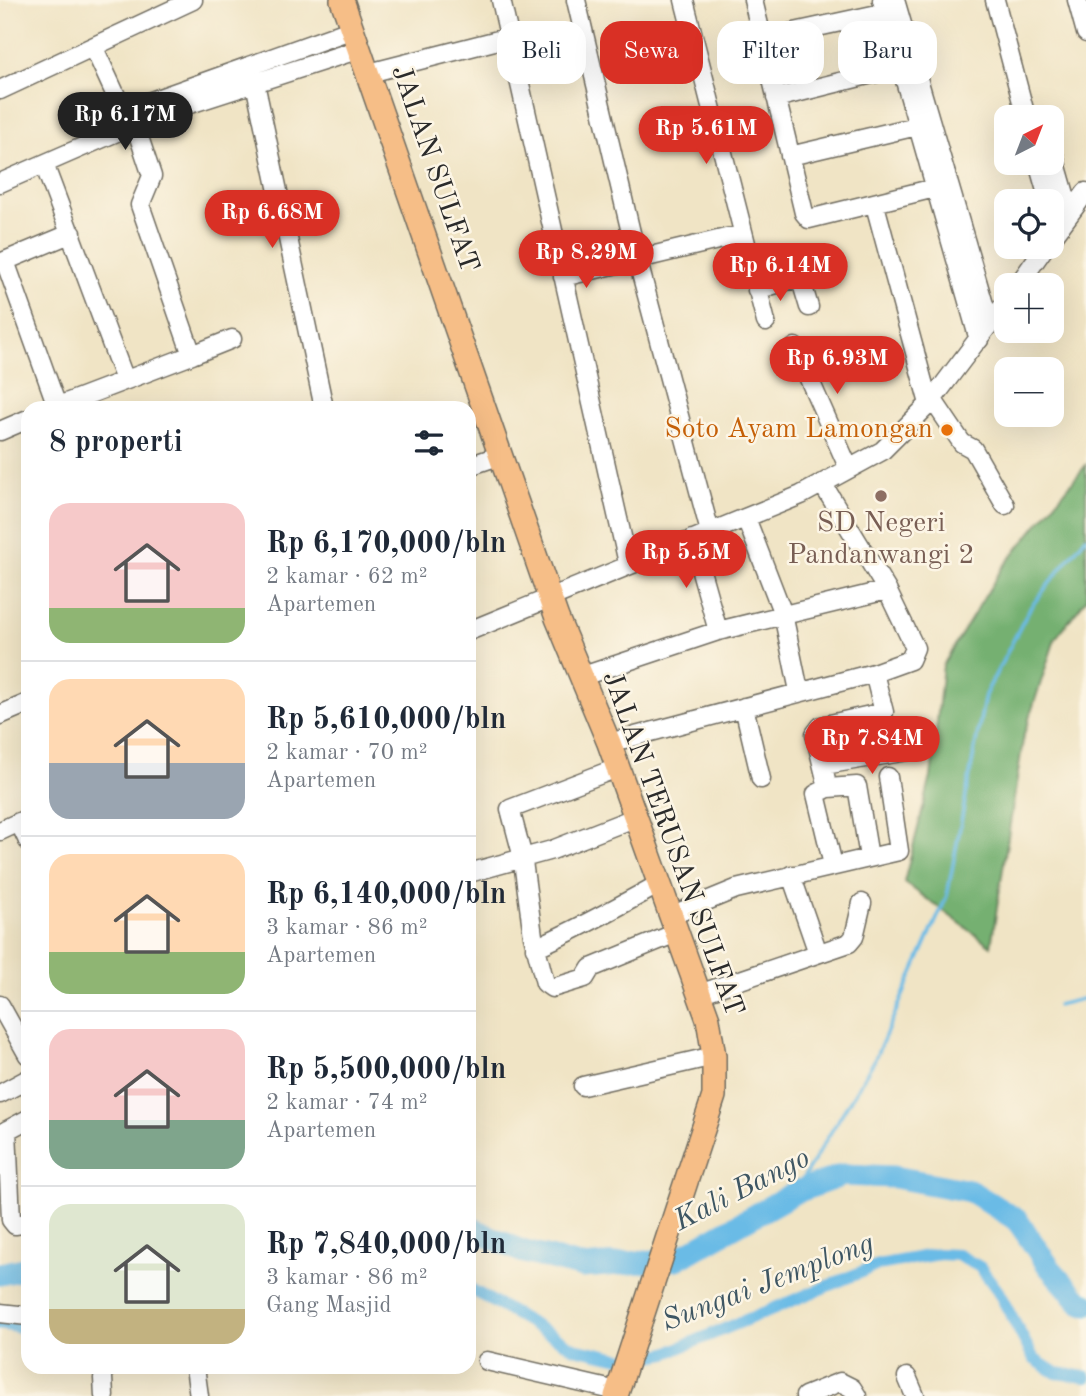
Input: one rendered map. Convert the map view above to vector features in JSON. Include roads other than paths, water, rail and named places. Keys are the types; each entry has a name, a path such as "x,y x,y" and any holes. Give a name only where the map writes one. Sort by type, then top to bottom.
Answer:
{"main road":[{"name":"JALAN SULFAT","path":"342,0 550,596"},
{"name":"JALAN TERUSAN SULFAT","path":"550,596 580,677 609,743 708,1019 714,1056 714,1097 619,1388"}],"street":[{"path":"0,90 193,0"},
{"path":"501,0 506,21"},
{"path":"576,0 637,258 710,532"},
{"path":"684,0 766,322"},
{"path":"753,0 758,21"},
{"path":"995,0 1023,105"},
{"path":"1077,0 1086,33"},
{"path":"824,23 890,5 941,187 979,340"},
{"path":"127,118 214,97 304,68 357,39"},
{"path":"0,183 44,164 127,118 208,80 297,50 357,39"},
{"path":"369,73 497,40"},
{"path":"94,48 152,176 140,205 192,355"},
{"path":"297,50 304,68"},
{"path":"208,80 214,97"},
{"path":"776,98 838,82"},
{"path":"255,83 323,401"},
{"path":"521,84 628,563"},
{"path":"773,84 804,213 809,219 941,187"},
{"path":"905,84 917,126 990,325"},
{"path":"790,156 917,126"},
{"path":"44,164 125,380"},
{"path":"1064,171 1081,201 1064,222"},
{"path":"875,205 931,402 962,443 973,449 1005,505"},
{"path":"53,401 2,262 72,233"},
{"path":"564,277 743,234"},
{"path":"757,290 798,270 808,307"},
{"path":"476,628 628,563 746,518 849,469 894,442 931,402 994,319"},
{"path":"71,401 232,339"},
{"path":"794,347 849,469"},
{"path":"0,431 21,422"},
{"path":"476,464 501,455"},
{"path":"609,743 874,673 911,660 915,648 887,590 822,483"},
{"path":"746,518 783,614 799,691"},
{"path":"692,540 718,631"},
{"path":"580,677 718,631 887,590"},
{"path":"828,788 815,734 819,727 884,712 874,673"},
{"path":"0,715 21,706"},
{"path":"744,707 761,779"},
{"path":"824,765 914,750"},
{"path":"617,768 512,806 510,812 522,859 535,948 545,983 552,988 584,978 591,968 736,889 869,856 896,853 900,848 888,778"},
{"path":"834,865 816,794 828,788 858,786 869,856"},
{"path":"476,871 522,859 634,818"},
{"path":"0,831 21,821"},
{"path":"791,875 818,953"},
{"path":"535,948 584,926 605,911 659,884"},
{"path":"699,994 852,940 862,903"},
{"path":"0,1005 21,1038"},
{"path":"583,1086 714,1056"},
{"path":"0,1094 21,1083"},
{"path":"21,1123 3,1132 11,1220 15,1225 21,1224"},
{"path":"0,1313 21,1315"},
{"path":"487,1361 619,1388"},
{"path":"907,1377 915,1396"},
{"path":"805,1396 840,1382 852,1388 857,1396"}],"waterway":[{"path":"794,1193 874,1061 947,896 985,695 1030,608 1086,537"},
{"path":"1057,1005 1086,998"},
{"name":"Kali Bango","path":"476,1230 521,1251 583,1267 677,1259 794,1193 843,1175 894,1177 970,1191 1017,1220 1049,1267 1080,1302 1086,1304"},
{"name":"Sungai Jemplong","path":"476,1292 574,1348 629,1360 667,1353 878,1265 938,1254 958,1255 980,1267 998,1291 1034,1359 1056,1373 1086,1377"},
{"name":"Kali Bango","path":"0,1274 21,1270"},
{"name":"Sungai Jemplong","path":"0,1324 21,1328"}],"place":[{"name":"Soto Ayam Lamongan","path":"947,430"},
{"name":"SD Negeri Pandanwangi 2","path":"881,496"}]}
